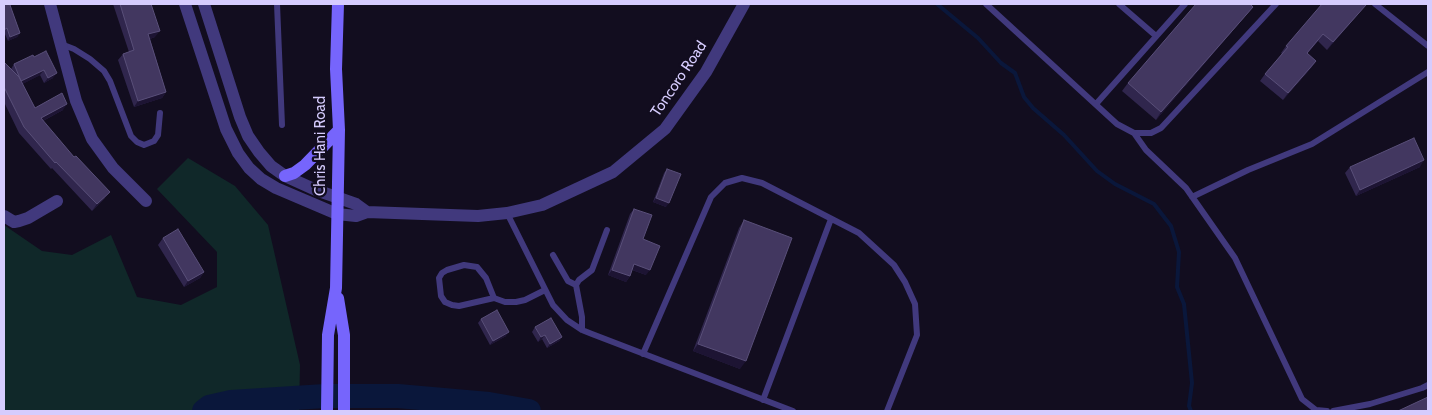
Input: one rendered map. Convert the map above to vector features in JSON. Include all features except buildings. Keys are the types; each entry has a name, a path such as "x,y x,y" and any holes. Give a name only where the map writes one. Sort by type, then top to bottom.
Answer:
{"main road":[{"name":"Chris Hani Road","path":"327,411 328,335 336,288 339,130 336,69 338,4"},
{"path":"285,176 294,173 305,165 339,130"},
{"name":"Chris Hani Road","path":"336,288 344,335 344,411"}],"street":[{"path":"50,4 76,101 92,139 113,168 146,201"},
{"path":"185,4 226,129 238,153 249,168 261,179 276,188 337,214"},
{"name":"Toncoro Road","path":"204,4 240,117 248,136 259,152 271,166 285,176 308,187 356,204 367,212"},
{"name":"Toncoro Road","path":"337,214 356,216 367,212 478,216 508,213 542,205 613,172 665,129 706,72 744,4"},
{"path":"4,216 14,222 19,221 28,218 57,201"}],"lane":[{"path":"277,4 282,125"},
{"path":"986,4 1117,124 1134,133 1146,150 1186,188 1235,258 1302,400 1316,411 1327,411"},
{"path":"1120,4 1156,36"},
{"path":"1096,104 1185,4"},
{"path":"1134,133 1151,133 1161,128 1276,4"},
{"path":"1375,4 1428,46"},
{"path":"61,44 74,49 90,59 104,71 110,81 131,136 137,142 144,145 154,141 158,135 160,113"},
{"path":"1192,197 1248,170 1312,144 1428,72"},
{"path":"643,354 711,197 725,183 742,178 762,183 859,233 894,265 905,282 915,304 917,335 887,411"},
{"path":"508,213 553,305 567,320 582,330 793,411"},
{"path":"763,400 831,219"},
{"path":"582,330 582,317 576,285 578,280 592,270 607,230"},
{"path":"554,255 568,282 576,285"},
{"path":"494,298 486,278 477,267 464,266 447,270 439,278 441,296 445,302 452,306 494,298 505,302 516,302 525,300 545,290"},
{"path":"1332,411 1370,404 1428,385"}],"green space":[{"path":"188,158 235,186 268,225 300,365 299,411 4,411 4,225 42,251 72,255 111,235 137,297 181,305 217,287 217,252 157,189"}],"waterway":[{"path":"937,4 978,38 1001,63 1015,73 1024,97 1033,108 1064,135 1097,171 1115,184 1154,204 1171,226 1179,252 1177,287 1184,304 1192,383 1189,406 1191,411"},
{"path":"204,411 209,407 231,402 325,396 398,396 489,404 529,411"}]}
